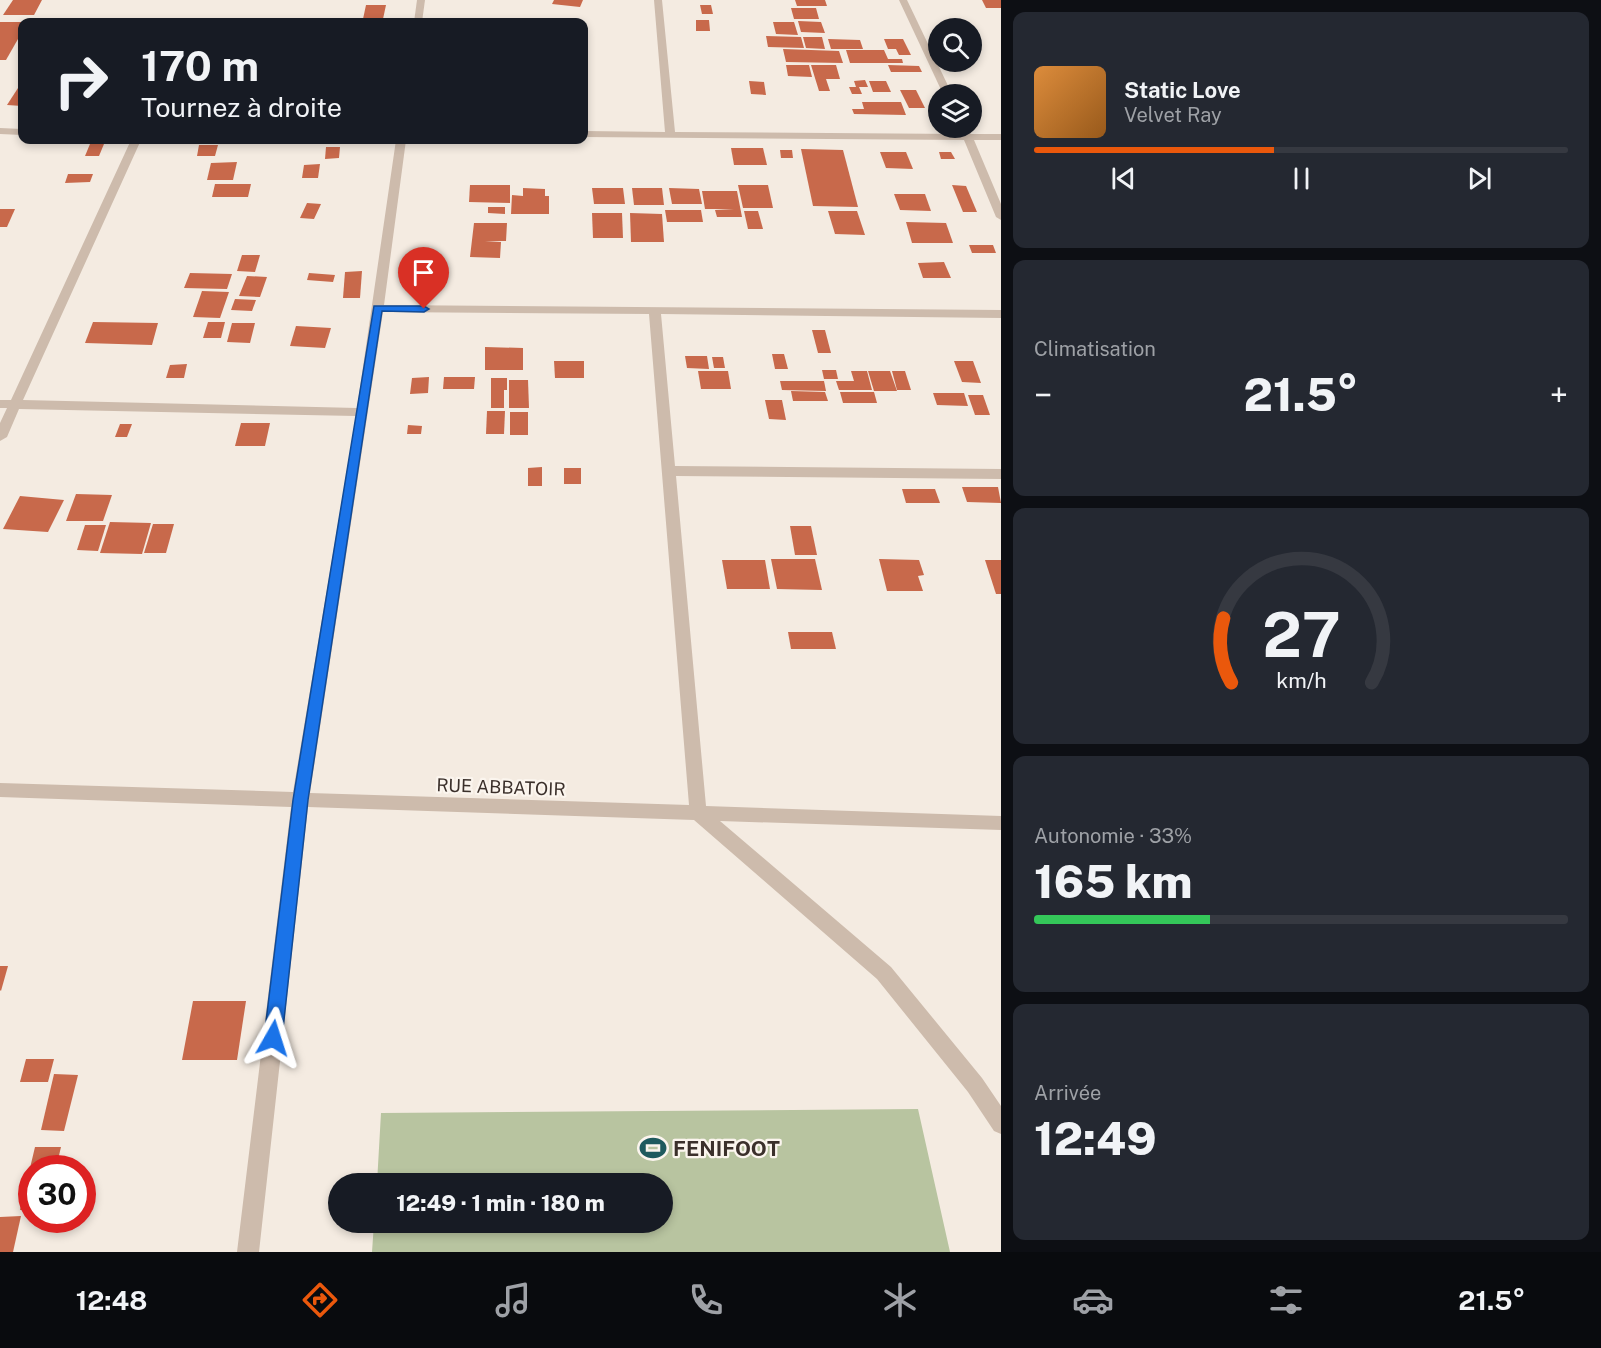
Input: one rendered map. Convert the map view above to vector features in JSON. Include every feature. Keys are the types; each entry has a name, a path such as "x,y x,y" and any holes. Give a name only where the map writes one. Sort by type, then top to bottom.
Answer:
{"street":[{"path":"419,18 421,0"},
{"path":"658,0 670,134"},
{"path":"903,0 943,84"},
{"path":"0,131 18,132"},
{"path":"588,134 928,132"},
{"path":"982,134 1001,137"},
{"path":"968,138 1001,217"},
{"path":"0,437 134,144"},
{"path":"248,1252 300,800 363,412 400,144"},
{"path":"378,308 1001,314"},
{"path":"655,312 698,813 884,974 975,1085 1001,1124"},
{"path":"0,404 363,412"},
{"path":"669,471 1001,474"},
{"name":"RUE ABBATOIR","path":"0,790 1001,823"}],"green space":[{"name":"FENIFOOT","path":"918,1109 950,1252 372,1252 373,1233 673,1233 673,1173 378,1173 381,1113"}],"building":[{"path":"13,0 42,0 34,15 3,15"},
{"path":"554,0 583,0 580,7 552,4"},
{"path":"795,0 825,0 827,6 797,6"},
{"path":"982,0 1001,0 1001,8 986,8"},
{"path":"366,5 386,5 383,18 363,18"},
{"path":"700,5 711,5 713,14 702,14"},
{"path":"791,8 816,8 819,19 794,19"},
{"path":"696,20 709,20 710,31 696,31"},
{"path":"798,21 821,22 825,33 801,32"},
{"path":"0,22 18,22 18,39 6,60 0,60"},
{"path":"773,22 794,22 798,35 776,34"},
{"path":"766,36 801,37 804,48 768,47"},
{"path":"803,37 822,37 825,49 806,48"},
{"path":"828,39 860,40 863,49 831,49"},
{"path":"884,39 903,39 911,55 899,55 896,49 888,49"},
{"path":"783,49 839,51 843,63 786,62"},
{"path":"846,50 884,50 888,59 902,59 903,63 850,63"},
{"path":"786,65 809,65 812,77 788,76"},
{"path":"811,65 836,65 840,79 826,79 830,91 819,91"},
{"path":"888,65 919,66 922,72 891,72"},
{"path":"865,80 868,87 859,87 862,94 852,94 849,87 856,87 854,81"},
{"path":"749,81 764,82 766,95 751,94"},
{"path":"869,81 886,81 891,92 873,92"},
{"path":"18,88 18,106 7,105"},
{"path":"900,90 916,90 925,108 909,108"},
{"path":"862,102 901,102 906,115 854,114 852,109 864,109"},
{"path":"90,144 104,144 99,156 85,156"},
{"path":"199,145 218,145 215,156 197,156"},
{"path":"326,147 340,147 339,158 325,159"},
{"path":"731,148 763,148 767,165 734,165"},
{"path":"801,149 843,150 858,207 813,206"},
{"path":"780,150 792,150 793,158 781,158"},
{"path":"880,152 906,152 913,169 886,168"},
{"path":"939,152 951,152 955,159 941,159"},
{"path":"237,162 233,180 207,180 211,163"},
{"path":"320,164 318,178 302,178 304,165"},
{"path":"68,174 93,174 90,182 65,183"},
{"path":"215,184 251,184 248,197 212,197"},
{"path":"470,185 510,185 510,203 469,202"},
{"path":"738,185 768,185 773,208 743,208"},
{"path":"952,185 966,186 977,212 963,212"},
{"path":"523,188 545,189 545,196 549,196 549,214 511,214 512,195 523,196"},
{"path":"592,188 623,188 625,204 594,204"},
{"path":"632,188 662,188 664,205 634,205"},
{"path":"669,188 699,189 702,204 672,204"},
{"path":"702,191 737,191 742,217 717,217 715,210 734,209 705,209"},
{"path":"894,194 925,194 931,211 900,210"},
{"path":"307,203 321,204 314,219 300,218"},
{"path":"488,207 505,207 505,214 488,213"},
{"path":"0,209 15,209 7,227 0,227"},
{"path":"665,210 701,210 703,222 667,222"},
{"path":"744,211 758,211 763,229 748,229"},
{"path":"828,211 857,211 865,235 835,234"},
{"path":"592,213 622,213 623,238 593,238"},
{"path":"630,213 662,214 664,242 631,242"},
{"path":"906,222 946,223 953,243 912,243"},
{"path":"474,223 507,223 506,241 485,241 501,242 500,258 470,257"},
{"path":"969,245 993,245 996,253 972,253"},
{"path":"242,255 260,255 255,272 237,271"},
{"path":"944,262 951,278 923,278 918,263"},
{"path":"362,271 360,298 343,298 345,272"},
{"path":"190,273 232,274 227,289 184,288"},
{"path":"309,273 335,275 333,282 307,280"},
{"path":"247,276 267,277 260,297 239,296"},
{"path":"202,291 229,292 220,318 193,317"},
{"path":"235,299 256,300 252,311 231,310"},
{"path":"93,322 158,323 152,345 85,343"},
{"path":"208,322 225,322 221,338 203,338"},
{"path":"232,323 255,323 250,343 227,342"},
{"path":"296,326 331,328 325,348 290,346"},
{"path":"812,330 825,330 831,353 818,353"},
{"path":"485,347 523,348 523,370 485,370"},
{"path":"772,354 784,354 788,369 775,369"},
{"path":"685,356 707,356 709,369 687,368"},
{"path":"712,357 723,357 725,368 714,368"},
{"path":"554,361 584,361 584,378 555,378"},
{"path":"954,361 973,361 981,383 962,382"},
{"path":"187,364 184,378 166,378 170,365"},
{"path":"822,370 836,370 838,379 824,379"},
{"path":"698,371 728,371 731,389 701,389"},
{"path":"851,371 867,371 872,390 839,390 836,381 854,381"},
{"path":"868,371 890,371 897,391 874,391"},
{"path":"892,371 905,371 911,390 897,390"},
{"path":"429,377 428,393 410,394 412,378"},
{"path":"444,377 475,377 474,389 443,389"},
{"path":"491,378 507,378 504,408 491,408"},
{"path":"509,380 528,380 529,408 509,408"},
{"path":"780,381 824,381 826,391 782,390"},
{"path":"791,391 825,392 828,401 793,401"},
{"path":"840,392 874,392 877,403 843,403"},
{"path":"933,393 964,393 968,406 937,405"},
{"path":"968,395 983,395 990,415 975,415"},
{"path":"765,400 782,400 786,420 769,419"},
{"path":"487,411 505,411 504,434 486,434"},
{"path":"510,412 528,412 528,435 510,435"},
{"path":"241,423 270,423 265,446 235,446"},
{"path":"120,424 132,424 127,437 115,437"},
{"path":"408,425 422,426 421,434 407,434"},
{"path":"542,467 542,486 528,486 528,468"},
{"path":"564,468 581,468 581,484 564,484"},
{"path":"962,487 998,487 1001,503 967,502"},
{"path":"902,489 935,489 940,503 906,503"},
{"path":"76,494 112,495 103,521 66,521"},
{"path":"20,496 64,500 48,532 3,529"},
{"path":"110,522 151,523 142,554 100,553"},
{"path":"153,524 174,524 166,553 144,553"},
{"path":"85,525 106,525 98,551 77,550"},
{"path":"790,526 811,526 817,555 795,555"},
{"path":"771,559 815,559 822,590 777,589"},
{"path":"879,559 919,560 924,575 918,576 923,591 887,591"},
{"path":"722,560 765,560 770,589 727,589"},
{"path":"985,560 1001,560 1001,594 996,594"},
{"path":"788,632 832,632 836,649 791,649"},
{"path":"0,966 8,966 1,991 0,990"},
{"path":"193,1001 246,1001 237,1060 182,1060"},
{"path":"26,1059 54,1059 48,1082 20,1082"},
{"path":"54,1074 78,1075 64,1131 41,1130"},
{"path":"35,1147 61,1147 59,1155 33,1155"},
{"path":"18,1216 18,1230 13,1252 0,1252 0,1217"}],"place":[{"name":"FENIFOOT","path":"653,1148"}],"route":[{"path":"273,1038 300,800 378,308 424,309"}]}
